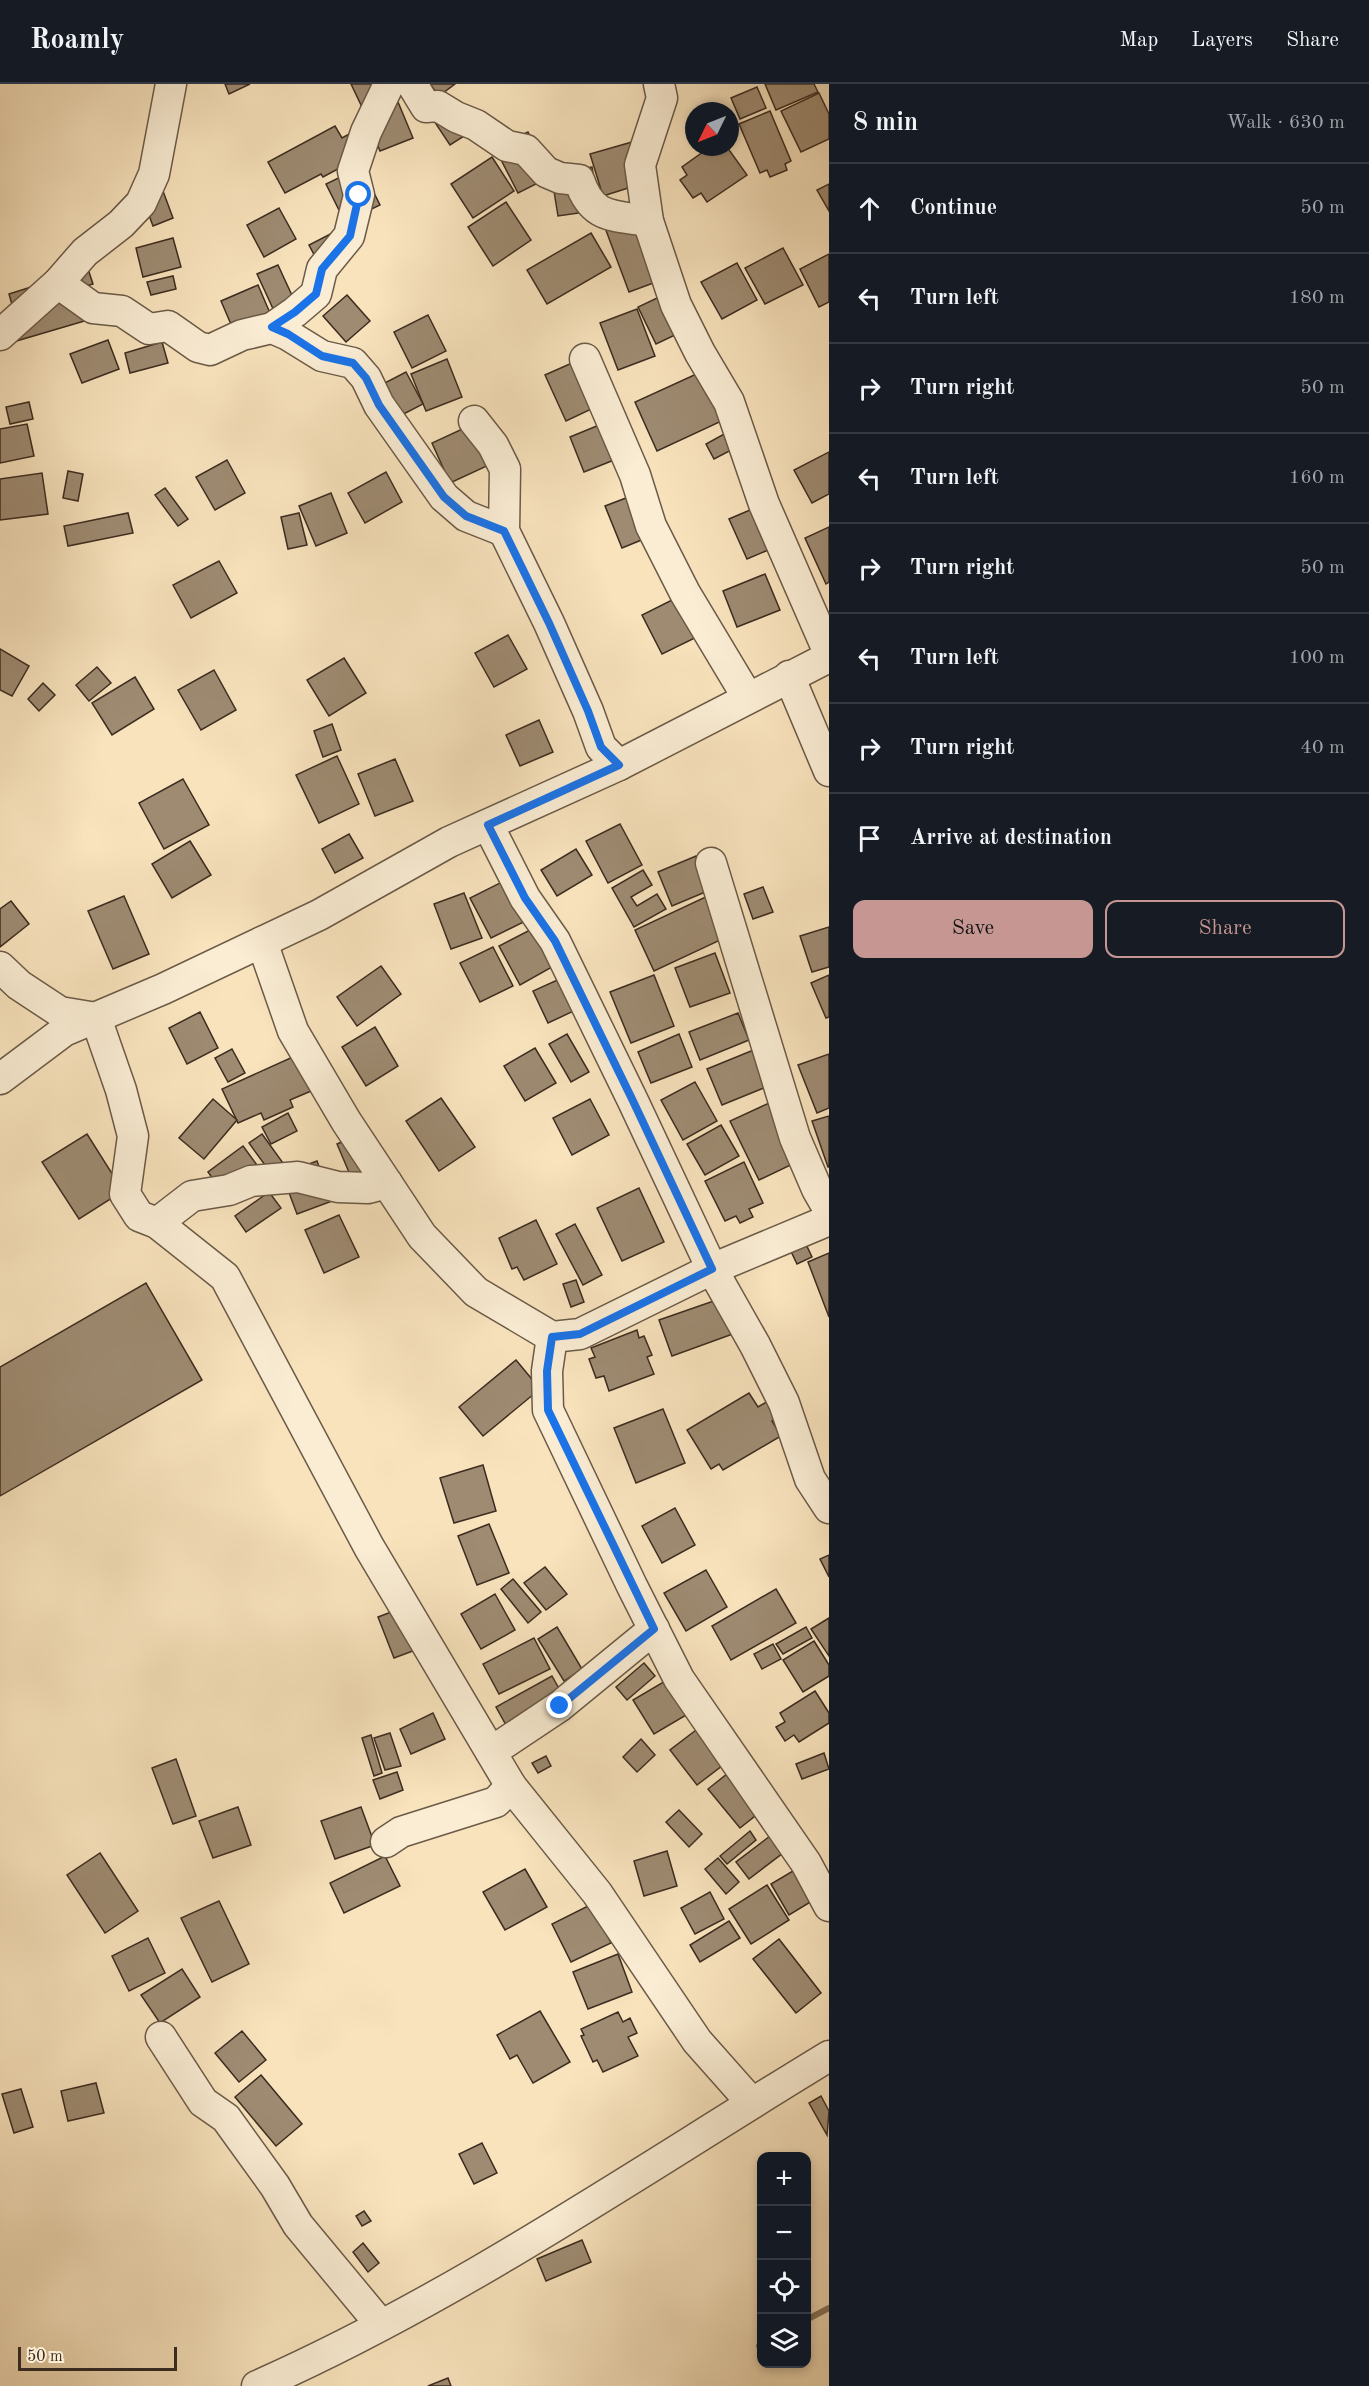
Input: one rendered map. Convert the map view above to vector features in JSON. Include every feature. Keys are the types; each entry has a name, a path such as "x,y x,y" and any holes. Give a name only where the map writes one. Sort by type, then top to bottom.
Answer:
{"street":[{"path":"0,335 58,283 85,252 121,224 141,203 154,174 171,84"},
{"path":"58,283 93,308 123,311 149,329 168,326 198,347 210,350 242,335 272,327 295,312 316,294 322,269 350,236 359,195 354,183 353,171 366,132 389,84"},
{"path":"412,84 426,106 438,106 476,125 507,146 526,150 546,172 560,178 579,180 583,193 594,208 610,215 648,221"},
{"path":"0,1079 64,1031 163,990 319,915 449,842 619,765 829,655 764,504 729,402 700,353 676,305 648,221 640,165 662,98 659,84"},
{"path":"272,327 288,334 322,356 353,363 366,378 379,405 444,497 466,516 504,531"},
{"path":"585,359 635,475 651,526 685,593 748,698"},
{"path":"474,421 494,445 505,469 504,531 549,623 588,711 601,747 619,765"},
{"path":"789,676 829,771"},
{"path":"488,825 525,898 555,941 712,1269 755,1345 784,1403 810,1479 829,1508"},
{"path":"711,863 795,1138 817,1189 829,1210"},
{"path":"262,942 293,1031 346,1121 422,1236 476,1292 552,1337 580,1334 712,1269 829,1220"},
{"path":"0,967 19,985 60,1012 96,1018"},
{"path":"96,1018 121,1090 133,1136 125,1194 139,1216 157,1223 225,1277 369,1547 511,1786 597,1893 698,2041 752,2103"},
{"path":"157,1223 192,1196 229,1190 251,1181 298,1177 338,1187 368,1188 387,1183"},
{"path":"552,1337 547,1371 548,1410 654,1629 679,1679 806,1863 829,1906"},
{"path":"491,1752 560,1706 654,1629"},
{"path":"386,1842 401,1832 496,1802 511,1786"},
{"path":"161,2037 203,2102 226,2118 275,2186 298,2224 381,2325"},
{"path":"257,2386 322,2357 464,2279 829,2056"}],"building":[{"path":"225,84 250,84 229,94"},
{"path":"351,84 390,84 362,107"},
{"path":"430,84 455,84 439,96"},
{"path":"765,84 814,84 818,92 776,110"},
{"path":"757,87 766,108 740,119 739,102 733,102 731,98"},
{"path":"819,93 829,114 829,139 801,152 781,111"},
{"path":"398,102 413,138 380,151 365,115"},
{"path":"770,111 791,161 785,164 787,170 770,177 767,170 760,173 739,124"},
{"path":"432,118 472,131 450,145"},
{"path":"335,126 342,138 351,133 364,155 323,177 321,174 285,193 268,162"},
{"path":"528,132 550,177 518,193 495,148"},
{"path":"632,142 644,183 603,196 590,154"},
{"path":"697,156 733,156 747,175 707,202 701,193 693,198 680,180 687,175 682,167"},
{"path":"492,157 514,191 473,218 451,184"},
{"path":"361,167 380,205 345,222 326,184"},
{"path":"592,167 599,210 558,216 551,173"},
{"path":"160,183 173,218 153,226 140,191"},
{"path":"829,184 829,211 817,190"},
{"path":"506,202 531,240 493,266 468,227"},
{"path":"637,204 664,279 629,292 601,217"},
{"path":"279,208 296,239 264,257 247,225"},
{"path":"340,229 318,262 309,245"},
{"path":"591,233 611,267 547,304 527,270"},
{"path":"173,238 181,267 143,277 136,248"},
{"path":"783,248 803,285 765,304 745,268"},
{"path":"829,254 829,302 819,307 800,269"},
{"path":"737,263 757,300 722,319 701,282"},
{"path":"278,265 296,304 275,313 257,274"},
{"path":"88,269 93,284 13,308 9,294"},
{"path":"173,276 176,289 151,295 147,282"},
{"path":"258,285 273,320 236,336 221,301"},
{"path":"674,290 692,327 656,344 638,307"},
{"path":"91,293 98,317 13,342 6,318"},
{"path":"347,295 370,321 346,342 323,316"},
{"path":"637,309 655,356 618,370 600,323"},
{"path":"428,315 446,351 412,368 394,332"},
{"path":"108,340 119,369 82,383 70,354"},
{"path":"162,342 168,363 130,373 125,353"},
{"path":"447,359 462,397 426,411 411,374"},
{"path":"581,359 602,404 566,421 545,375"},
{"path":"703,371 726,419 657,451 635,402"},
{"path":"406,372 423,404 394,419 377,387"},
{"path":"29,402 33,419 10,424 6,407"},
{"path":"604,423 619,458 584,472 570,437"},
{"path":"27,424 34,456 0,463 0,429"},
{"path":"471,425 489,465 450,483 432,443"},
{"path":"735,428 743,444 714,459 706,444"},
{"path":"829,452 829,494 812,503 794,470"},
{"path":"227,460 245,493 215,510 196,477"},
{"path":"68,471 83,474 78,501 63,498"},
{"path":"386,472 402,502 365,523 348,493"},
{"path":"42,473 48,514 0,520 0,479"},
{"path":"165,488 188,519 178,526 155,495"},
{"path":"331,493 347,533 316,546 299,506"},
{"path":"639,493 656,534 622,548 605,506"},
{"path":"764,504 782,544 747,559 729,519"},
{"path":"128,513 133,533 68,546 64,526"},
{"path":"299,513 307,545 288,549 281,517"},
{"path":"829,527 829,582 826,584 805,538"},
{"path":"219,561 237,593 191,618 173,585"},
{"path":"765,574 780,610 737,627 723,591"},
{"path":"682,595 701,635 662,654 642,615"},
{"path":"508,635 527,669 494,687 475,653"},
{"path":"0,649 29,666 12,696 0,690"},
{"path":"344,658 366,693 329,716 307,680"},
{"path":"97,667 111,683 89,701 76,685"},
{"path":"214,670 236,710 201,730 178,690"},
{"path":"135,677 154,709 112,735 92,703"},
{"path":"43,683 55,695 39,711 28,699"},
{"path":"539,720 553,752 520,766 506,735"},
{"path":"332,724 341,750 323,757 314,731"},
{"path":"337,756 359,804 319,823 296,775"},
{"path":"395,759 413,801 375,816 358,774"},
{"path":"183,779 209,825 164,849 139,803"},
{"path":"620,824 642,865 608,883 586,841"},
{"path":"349,834 363,858 335,873 322,849"},
{"path":"190,841 211,875 172,898 152,864"},
{"path":"576,849 592,875 557,896 541,870"},
{"path":"696,856 710,890 672,906 658,872"},
{"path":"643,870 652,885 631,897 637,906 657,894 666,909 634,927 612,888"},
{"path":"518,874 538,915 491,938 470,898"},
{"path":"763,887 773,912 753,919 744,894"},
{"path":"464,893 482,938 451,949 434,904"},
{"path":"712,894 731,935 654,971 635,930"},
{"path":"124,896 149,954 113,969 88,911"},
{"path":"11,901 29,924 0,947 0,909"},
{"path":"829,927 829,967 812,972 800,936"},
{"path":"532,929 552,967 520,985 499,946"},
{"path":"493,947 513,986 480,1002 460,963"},
{"path":"715,953 730,993 690,1007 675,968"},
{"path":"381,966 401,994 357,1026 337,997"},
{"path":"654,975 674,1026 631,1043 610,992"},
{"path":"829,975 829,1017 826,1018 811,983"},
{"path":"564,977 578,1009 548,1023 533,991"},
{"path":"200,1012 218,1048 187,1064 169,1028"},
{"path":"738,1013 749,1040 700,1060 689,1032"},
{"path":"375,1027 398,1066 366,1086 342,1047"},
{"path":"567,1034 589,1072 571,1082 549,1044"},
{"path":"679,1034 692,1067 651,1083 638,1052"},
{"path":"535,1048 556,1083 525,1101 504,1066"},
{"path":"232,1049 245,1073 228,1082 215,1058"},
{"path":"756,1049 771,1085 722,1105 707,1069"},
{"path":"829,1054 829,1108 817,1113 798,1065"},
{"path":"295,1056 311,1091 290,1100 293,1107 264,1120 261,1113 238,1123 222,1089"},
{"path":"695,1082 717,1121 683,1140 661,1100"},
{"path":"441,1098 475,1147 439,1171 406,1121"},
{"path":"213,1099 237,1120 204,1159 179,1138"},
{"path":"590,1099 609,1135 572,1155 553,1118"},
{"path":"769,1103 797,1162 759,1180 730,1121"},
{"path":"288,1113 297,1131 271,1144 262,1127"},
{"path":"829,1116 829,1167 828,1167 812,1121"},
{"path":"721,1125 739,1156 705,1175 687,1144"},
{"path":"87,1134 123,1191 79,1219 42,1162"},
{"path":"262,1134 283,1163 270,1172 249,1143"},
{"path":"361,1134 378,1173 354,1184 337,1144"},
{"path":"243,1146 265,1176 215,1182 208,1172"},
{"path":"317,1161 332,1201 297,1214 282,1174"},
{"path":"744,1162 763,1203 749,1209 753,1217 740,1223 736,1216 725,1221 705,1181"},
{"path":"639,1188 664,1242 622,1261 597,1208"},
{"path":"269,1192 281,1208 246,1232 235,1216"},
{"path":"339,1215 359,1257 324,1273 305,1230"},
{"path":"536,1220 557,1264 524,1280 517,1267 512,1269 499,1238"},
{"path":"575,1224 602,1275 583,1285 556,1234"},
{"path":"803,1238 812,1257 797,1264 788,1245"},
{"path":"829,1253 829,1317 808,1262"},
{"path":"576,1280 584,1302 571,1307 563,1284"},
{"path":"146,1283 202,1380 0,1496 0,1367"},
{"path":"728,1296 741,1331 672,1356 659,1320"},
{"path":"637,1330 639,1338 644,1336 652,1355 647,1357 654,1374 609,1391 604,1376 596,1378 589,1359 595,1357 591,1348"},
{"path":"516,1360 540,1389 483,1436 459,1407"},
{"path":"749,1393 758,1407 773,1398 783,1415 772,1421 781,1436 723,1470 719,1464 711,1469 687,1430"},
{"path":"663,1409 685,1463 636,1483 614,1428"},
{"path":"483,1465 496,1511 454,1523 440,1478"},
{"path":"675,1508 695,1545 662,1563 642,1526"},
{"path":"489,1524 509,1573 477,1585 458,1536"},
{"path":"829,1555 829,1577 820,1559"},
{"path":"545,1567 567,1594 546,1610 524,1583"},
{"path":"706,1570 727,1607 686,1631 664,1593"},
{"path":"513,1579 541,1612 528,1623 501,1589"},
{"path":"776,1589 796,1623 731,1660 712,1626"},
{"path":"495,1594 515,1630 481,1649 461,1614"},
{"path":"410,1605 426,1646 394,1658 378,1617"},
{"path":"829,1618 829,1656 811,1629"},
{"path":"557,1627 582,1669 564,1681 538,1639"},
{"path":"806,1627 812,1638 783,1654 776,1644"},
{"path":"534,1638 550,1669 499,1694 483,1664"},
{"path":"814,1641 829,1665 829,1676 803,1692 783,1660"},
{"path":"773,1644 781,1659 762,1669 754,1654"},
{"path":"644,1663 655,1676 627,1700 616,1687"},
{"path":"552,1676 562,1694 506,1725 496,1707"},
{"path":"672,1677 693,1711 654,1734 633,1700"},
{"path":"815,1691 829,1713 829,1723 799,1742 794,1735 785,1741 776,1727 785,1722 780,1713"},
{"path":"433,1713 445,1739 411,1754 400,1729"},
{"path":"704,1724 731,1759 697,1785 670,1750"},
{"path":"390,1733 401,1766 385,1770 374,1738"},
{"path":"371,1735 382,1773 374,1776 362,1738"},
{"path":"641,1739 655,1755 637,1772 623,1757"},
{"path":"824,1753 829,1769 802,1779 796,1764"},
{"path":"546,1756 551,1766 538,1773 532,1763"},
{"path":"176,1759 196,1816 173,1824 152,1768"},
{"path":"742,1762 774,1801 740,1828 708,1789"},
{"path":"397,1772 403,1790 380,1799 373,1780"},
{"path":"238,1807 251,1845 213,1858 199,1821"},
{"path":"361,1807 375,1845 335,1859 321,1821"},
{"path":"679,1810 702,1834 689,1847 666,1822"},
{"path":"750,1831 756,1840 727,1864 720,1856"},
{"path":"770,1836 783,1853 749,1879 736,1862"},
{"path":"667,1851 677,1886 644,1896 634,1861"},
{"path":"100,1853 138,1911 105,1933 67,1875"},
{"path":"385,1856 400,1886 344,1913 330,1883"},
{"path":"718,1858 739,1882 726,1894 705,1869"},
{"path":"803,1865 822,1895 789,1915 771,1884"},
{"path":"525,1869 547,1907 505,1930 483,1892"},
{"path":"767,1885 789,1920 751,1944 729,1909"},
{"path":"710,1892 724,1919 695,1934 681,1908"},
{"path":"219,1901 249,1964 212,1982 181,1918"},
{"path":"592,1904 611,1943 571,1962 552,1924"},
{"path":"729,1921 740,1938 700,1962 690,1945"},
{"path":"148,1938 165,1973 129,1991 112,1956"},
{"path":"779,1939 821,1993 796,2013 753,1959"},
{"path":"618,1954 632,1992 588,2009 573,1972"},
{"path":"182,1969 200,1997 160,2023 141,1995"},
{"path":"540,2011 570,2062 533,2083 517,2055 510,2059 497,2035"},
{"path":"618,2012 623,2022 630,2018 637,2033 628,2037 638,2056 603,2072 597,2060 593,2062 581,2036 584,2035 581,2029"},
{"path":"242,2031 266,2060 239,2082 215,2053"},
{"path":"261,2075 302,2124 276,2146 235,2097"},
{"path":"96,2083 104,2113 68,2121 61,2091"},
{"path":"21,2089 33,2127 14,2133 2,2094"},
{"path":"821,2096 829,2111 827,2135 809,2103"},
{"path":"482,2143 497,2173 474,2184 459,2154"},
{"path":"364,2211 371,2221 362,2226 356,2216"},
{"path":"582,2240 591,2262 546,2281 537,2259"},
{"path":"363,2243 379,2263 368,2272 353,2252"},
{"path":"448,2378 451,2386 428,2386"}],"waterway":[{"path":"811,2317 829,2308"}],"route":[{"path":"359,195 350,236 322,269 316,294 295,312 272,327 288,334 322,356 353,363 366,378 379,405 444,497 466,516 504,531 549,623 588,711 601,747 619,765 488,825 525,898 555,941 712,1269 580,1334 552,1337 547,1371 548,1410 654,1629 560,1706"}]}
